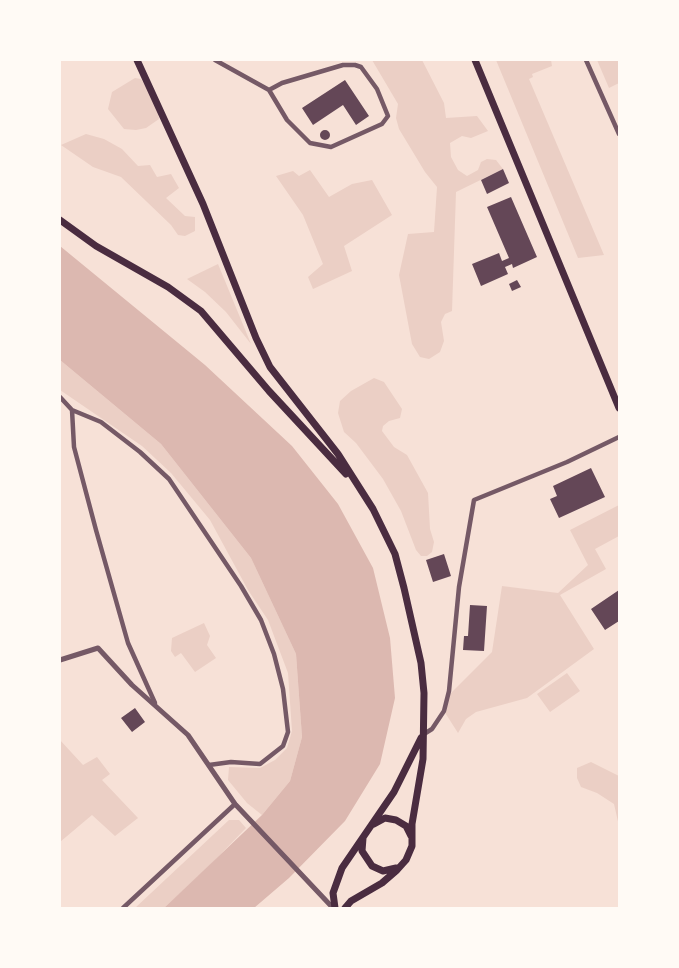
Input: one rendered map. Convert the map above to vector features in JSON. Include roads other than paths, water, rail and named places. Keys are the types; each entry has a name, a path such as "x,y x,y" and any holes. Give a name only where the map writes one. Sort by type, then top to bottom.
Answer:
{"main road":[{"path":"137,60 203,204 256,338 270,367 338,454 373,509 395,554 421,663 424,714 422,735 423,759 412,824 412,838 409,854 401,865 382,883 352,901 345,908"},
{"path":"475,60 619,408"},
{"path":"60,220 96,246 168,287 201,311 269,391 356,485"},
{"path":"334,908 336,881 366,832 399,784 422,735"},
{"path":"401,865 395,869 383,871 372,866 361,845 366,832 376,822 391,818 406,826 412,838"}],"street":[{"path":"215,60 269,90 288,120 310,144 331,147 382,124 388,116 377,89 361,67 355,65 343,65 282,83 269,90"},
{"path":"586,60 619,134"},
{"path":"60,397 72,410 102,422 140,452 169,479 241,586 261,620 274,654 283,689 288,732 283,746 260,764 250,762 209,765"},
{"path":"72,410 74,447 98,540 128,643 155,704"},
{"path":"422,735 432,729 444,711 449,691 459,587 474,500 567,462 619,437"},
{"path":"60,660 98,648 132,685 188,735 235,804 334,908"},
{"path":"123,908 235,804"}]}
